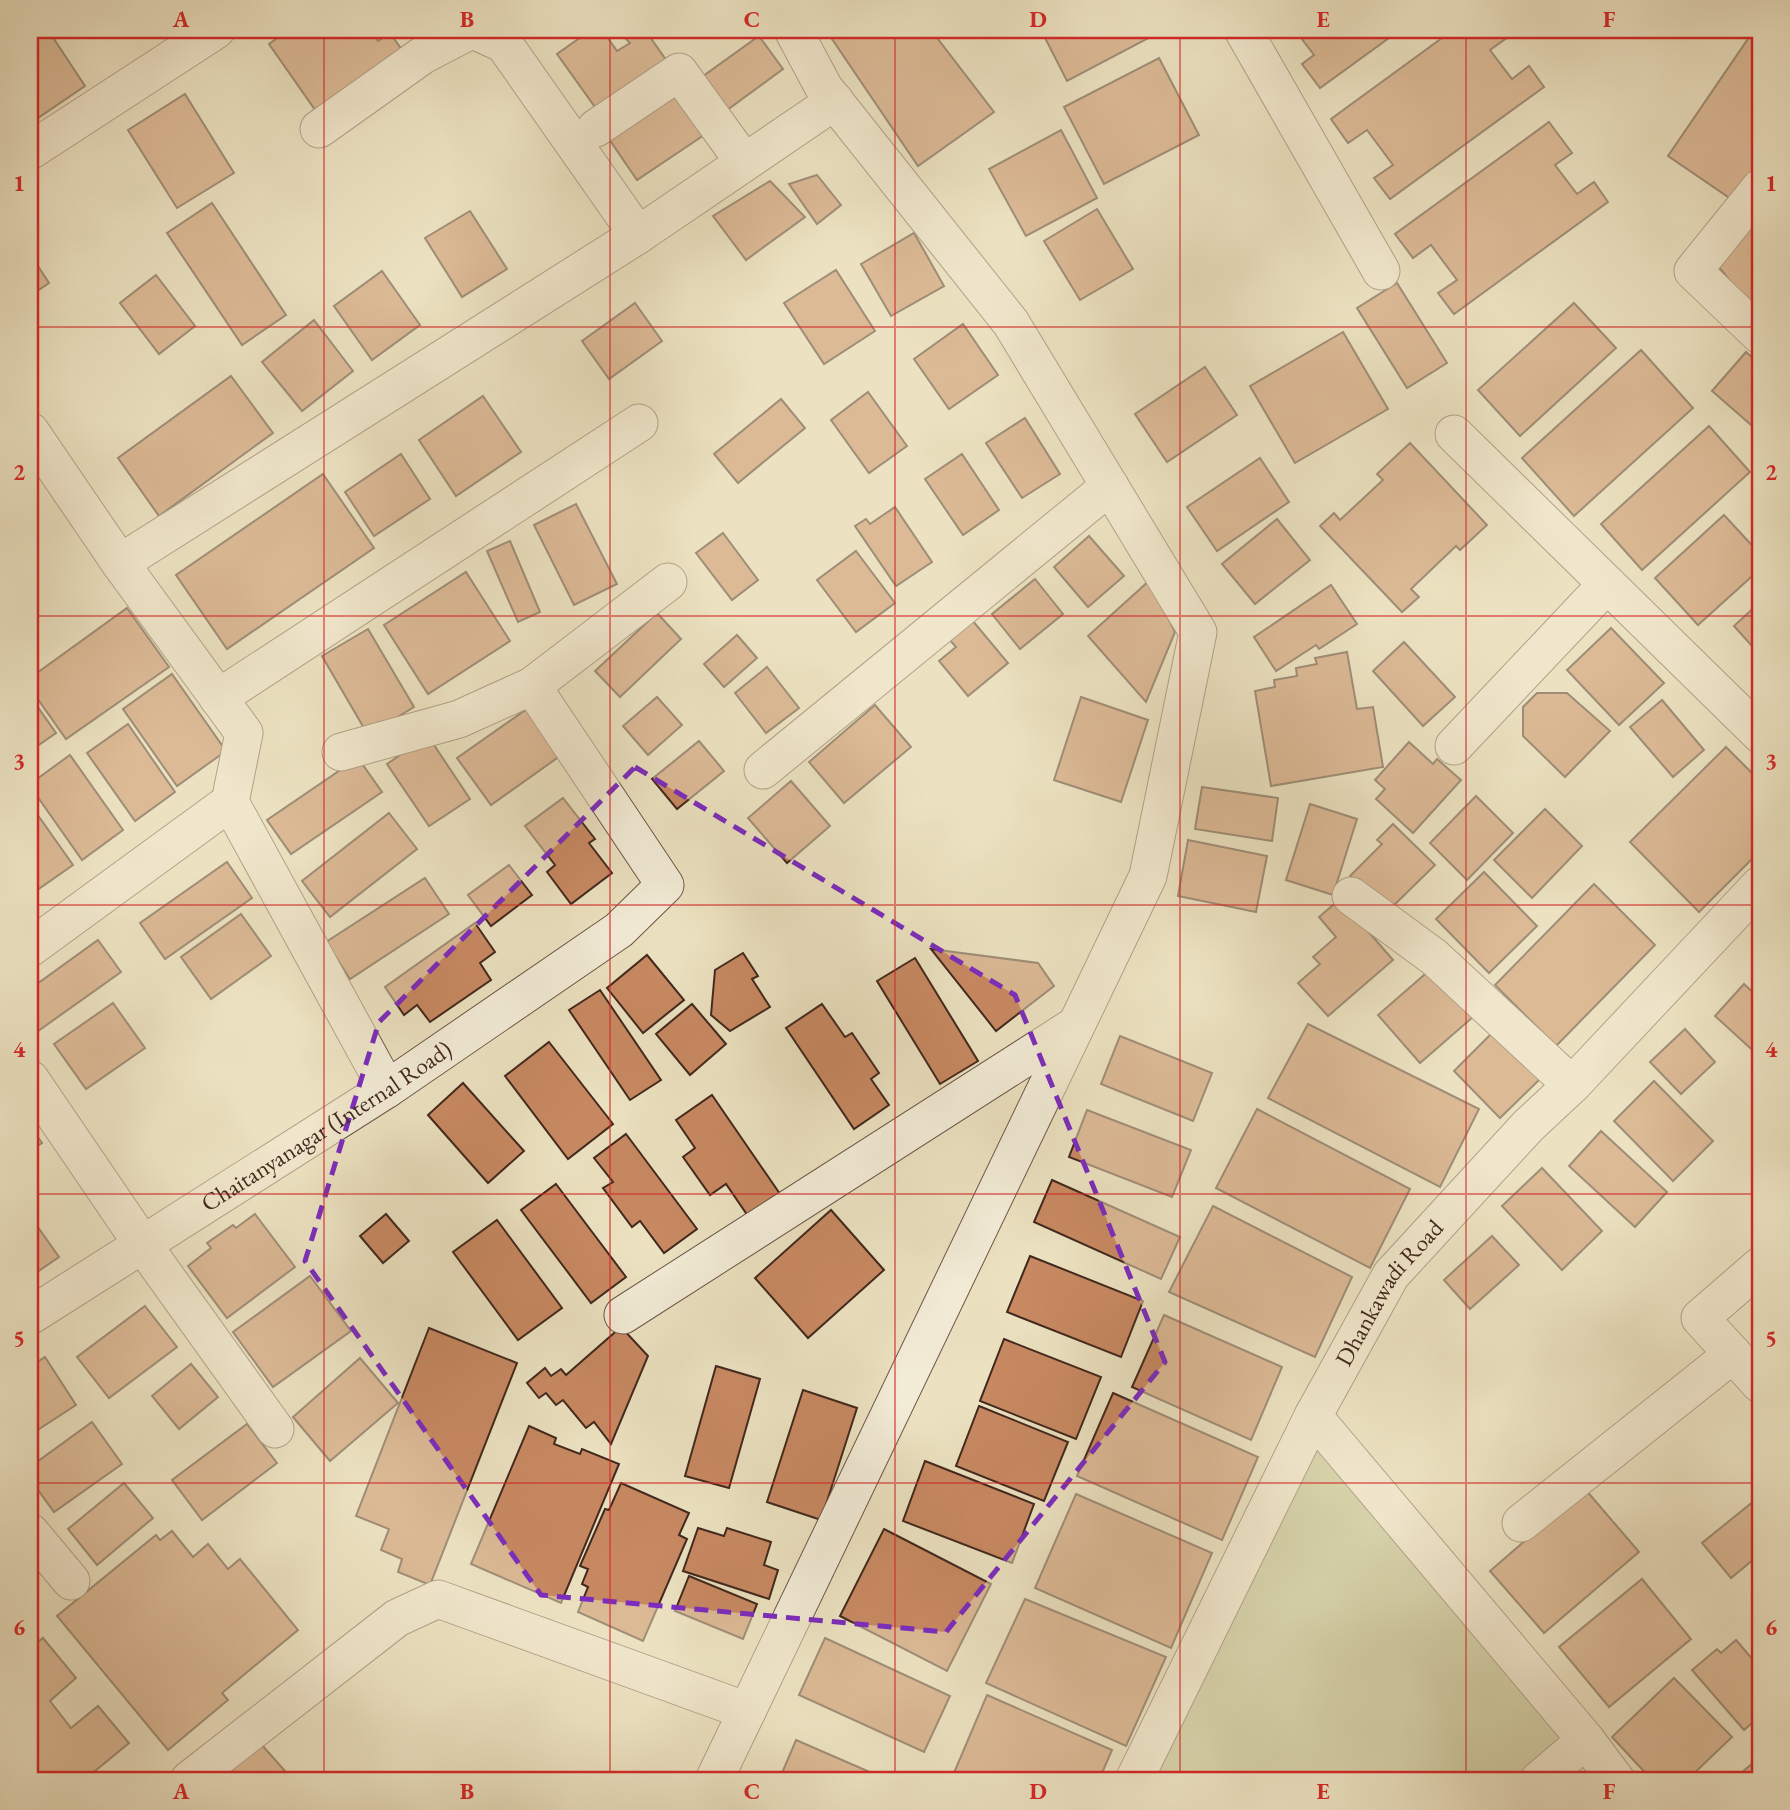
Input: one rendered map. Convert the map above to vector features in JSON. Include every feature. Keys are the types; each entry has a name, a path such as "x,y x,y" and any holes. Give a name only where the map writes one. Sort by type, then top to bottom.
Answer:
{"street":[{"path":"30,151 216,30"},
{"path":"319,129 423,55 472,30 504,44 638,235"},
{"path":"714,1780 1148,876 1198,632 1011,323 824,88 793,30"},
{"path":"1243,30 1381,271"},
{"path":"596,128 679,72 744,162"},
{"path":"120,563 638,235 835,101"},
{"path":"1760,188 1693,271 1760,335"},
{"path":"218,698 639,423"},
{"path":"30,431 120,563 244,733 230,802 387,1089"},
{"path":"1454,435 1760,734"},
{"path":"764,771 1110,486"},
{"path":"341,752 459,719 532,686 668,582"},
{"path":"1454,746 1606,584"},
{"name":"Chaitanyanagar (Internal Road)","path":"30,1316 387,1089 619,930 665,885 532,686"},
{"path":"30,948 230,802"},
{"name":"Dhankawadi Road","path":"1134,1780 1313,1416 1391,1275 1528,1126 1572,1085 1760,885"},
{"path":"1351,896 1434,957 1572,1085"},
{"path":"623,1315 1076,1025"},
{"path":"30,1079 143,1245 275,1429"},
{"path":"1760,1266 1700,1318 1760,1384"},
{"path":"1521,1523 1733,1354"},
{"path":"1313,1416 1586,1740 1616,1780"},
{"path":"30,1532 71,1581"},
{"path":"189,1780 397,1618 438,1599 747,1711"},
{"path":"1539,1780 1586,1740"}],"highlighted area":[{"path":"635,767 1015,995 1165,1362 946,1632 541,1595 305,1261 379,1022"}],"green space":[{"path":"1313,1416 1586,1740 1539,1780 1133,1780"}],"building":[{"path":"30,30 48,30 85,86 35,120 30,111"},
{"path":"288,30 352,30 357,37 370,30 378,41 390,33 407,57 320,117 269,44"},
{"path":"591,30 602,30 617,51 630,43 626,39 640,30 645,30 669,64 600,114 557,54"},
{"path":"843,30 931,30 994,112 918,166 832,39"},
{"path":"1041,30 1162,30 1162,31 1067,81"},
{"path":"1295,30 1400,30 1320,88 1302,64 1314,55"},
{"path":"1453,30 1502,30 1508,37 1490,50 1512,79 1529,66 1544,87 1390,199 1374,178 1393,165 1367,130 1348,143 1331,119"},
{"path":"1754,30 1760,30 1760,169 1737,203 1668,156"},
{"path":"759,36 783,69 723,113 699,79"},
{"path":"1159,58 1199,135 1104,184 1064,107"},
{"path":"683,85 713,129 637,180 607,136"},
{"path":"185,94 234,173 177,208 128,130"},
{"path":"1549,122 1572,153 1555,165 1577,194 1594,182 1608,202 1454,314 1438,293 1457,280 1431,245 1413,258 1395,234"},
{"path":"1061,130 1097,198 1026,236 989,169"},
{"path":"817,175 841,205 817,224 789,184"},
{"path":"770,181 805,217 746,260 713,216"},
{"path":"212,203 286,315 242,345 167,233"},
{"path":"1097,209 1133,269 1080,300 1044,241"},
{"path":"470,211 507,269 462,297 425,238"},
{"path":"1760,217 1760,307 1754,312 1713,259"},
{"path":"914,233 944,286 891,316 861,264"},
{"path":"30,254 49,283 30,296"},
{"path":"836,270 875,331 824,364 784,303"},
{"path":"382,271 420,325 372,360 334,306"},
{"path":"156,275 195,326 159,354 120,303"},
{"path":"1397,283 1447,363 1407,388 1357,308"},
{"path":"635,303 662,341 609,379 582,341"},
{"path":"1574,303 1616,348 1520,436 1478,390"},
{"path":"314,320 353,371 302,411 262,362"},
{"path":"963,324 998,375 949,409 914,359"},
{"path":"1343,332 1388,409 1295,463 1250,386"},
{"path":"1641,350 1693,408 1574,516 1522,458"},
{"path":"1746,352 1760,364 1758,431 1712,391"},
{"path":"1205,367 1237,415 1167,462 1135,414"},
{"path":"231,376 273,433 159,516 118,458"},
{"path":"868,392 907,446 869,473 831,420"},
{"path":"483,396 521,452 456,496 419,440"},
{"path":"781,399 805,428 738,483 714,454"},
{"path":"1025,418 1060,474 1022,498 986,443"},
{"path":"1709,426 1750,472 1642,570 1601,524"},
{"path":"1410,443 1487,525 1460,550 1456,546 1411,589 1419,597 1402,612 1320,526 1334,513 1340,520 1383,480 1377,474"},
{"path":"401,454 430,499 374,536 345,492"},
{"path":"962,454 999,510 963,535 925,479"},
{"path":"1260,458 1289,502 1217,551 1187,507"},
{"path":"323,474 374,548 227,649 176,575"},
{"path":"576,504 617,584 574,605 534,525"},
{"path":"895,507 932,562 896,586 855,526 866,519 870,524"},
{"path":"1724,515 1760,554 1760,569 1698,625 1655,578"},
{"path":"1277,519 1310,560 1255,604 1222,564"},
{"path":"723,533 758,580 732,600 696,553"},
{"path":"1089,536 1124,576 1088,607 1054,567"},
{"path":"510,541 540,612 518,622 487,551"},
{"path":"856,551 895,603 856,632 817,580"},
{"path":"466,572 510,641 428,694 384,625"},
{"path":"1035,579 1063,614 1020,649 992,614"},
{"path":"1150,580 1175,632 1146,702 1088,636"},
{"path":"1331,585 1357,624 1319,649 1316,645 1276,671 1254,637"},
{"path":"1760,602 1760,655 1734,626"},
{"path":"127,608 169,667 66,739 30,688 30,678"},
{"path":"657,613 681,639 620,697 595,671"},
{"path":"972,620 1008,663 968,696 939,661 956,647 949,639"},
{"path":"1611,628 1664,683 1619,725 1567,670"},
{"path":"368,629 414,707 368,735 322,656"},
{"path":"737,635 757,658 724,687 704,664"},
{"path":"1404,642 1455,697 1423,726 1373,671"},
{"path":"1347,652 1357,709 1373,707 1383,767 1271,786 1255,691 1275,687 1274,680 1297,676 1296,668 1317,664 1315,658"},
{"path":"767,667 799,708 766,733 735,693"},
{"path":"172,674 226,751 177,786 123,709"},
{"path":"1537,693 1567,693 1610,731 1565,777 1523,736 1523,707"},
{"path":"30,696 56,733 30,751"},
{"path":"657,697 682,725 648,755 623,726"},
{"path":"1081,697 1148,720 1121,802 1054,780"},
{"path":"1662,700 1704,750 1673,777 1630,727"},
{"path":"534,704 567,751 491,805 457,758"},
{"path":"875,705 911,747 844,803 809,762"},
{"path":"128,724 175,792 135,821 87,753"},
{"path":"428,736 470,799 429,826 387,764"},
{"path":"699,741 724,771 677,809 652,779"},
{"path":"1409,742 1433,764 1437,759 1461,780 1413,833 1376,799 1385,789 1375,780"},
{"path":"1726,747 1760,781 1760,851 1699,912 1630,842"},
{"path":"70,755 123,830 82,860 30,786"},
{"path":"358,758 382,792 291,854 267,820"},
{"path":"791,781 830,826 787,863 748,818"},
{"path":"1202,787 1278,798 1272,841 1195,829"},
{"path":"1476,796 1513,833 1467,880 1430,843"},
{"path":"563,798 595,839 589,843 612,873 571,904 547,872 555,865 525,826"},
{"path":"30,804 73,865 30,895"},
{"path":"1310,804 1357,819 1333,895 1286,880"},
{"path":"1545,809 1582,846 1532,898 1494,860"},
{"path":"389,813 417,849 330,917 302,881"},
{"path":"1393,824 1435,865 1387,912 1350,876 1382,844 1377,840"},
{"path":"1188,840 1267,856 1256,912 1178,896"},
{"path":"227,862 252,898 165,959 140,923"},
{"path":"509,865 532,895 491,926 468,895"},
{"path":"1484,872 1537,926 1489,973 1436,919"},
{"path":"425,878 449,914 350,979 326,942"},
{"path":"1594,884 1655,945 1556,1046 1495,985"},
{"path":"1340,899 1393,960 1328,1016 1298,983 1320,964 1313,957 1336,937 1319,917"},
{"path":"241,914 271,956 211,999 181,957"},
{"path":"475,923 495,952 480,963 491,980 430,1022 417,1005 404,1015 385,987"},
{"path":"98,940 121,972 34,1034 30,1029 30,989"},
{"path":"931,949 1038,963 1054,986 996,1031"},
{"path":"743,953 758,976 752,979 770,1007 730,1031 711,1015 715,970"},
{"path":"647,955 684,1000 643,1033 607,988"},
{"path":"915,958 978,1061 940,1084 877,981"},
{"path":"1431,969 1473,1017 1420,1063 1378,1015"},
{"path":"1744,984 1760,999 1760,1057 1715,1016"},
{"path":"600,990 661,1080 630,1100 569,1010"},
{"path":"113,1003 145,1048 86,1089 54,1044"},
{"path":"692,1004 726,1044 690,1075 656,1034"},
{"path":"822,1004 845,1037 852,1033 879,1073 871,1079 889,1105 854,1129 786,1028"},
{"path":"1308,1024 1479,1109 1440,1187 1268,1098"},
{"path":"1685,1029 1715,1062 1681,1094 1650,1062"},
{"path":"1495,1030 1541,1078 1500,1118 1454,1071"},
{"path":"1120,1036 1212,1073 1193,1121 1101,1084"},
{"path":"549,1042 613,1124 568,1159 505,1076"},
{"path":"1654,1081 1713,1141 1673,1181 1614,1121"},
{"path":"463,1083 524,1151 488,1183 428,1115"},
{"path":"712,1095 780,1194 748,1216 726,1184 710,1195 683,1157 695,1148 676,1120"},
{"path":"1257,1109 1410,1189 1370,1268 1216,1188"},
{"path":"1087,1110 1191,1150 1172,1197 1069,1157"},
{"path":"30,1126 42,1143 30,1151"},
{"path":"1601,1131 1667,1192 1635,1227 1569,1166"},
{"path":"626,1134 697,1229 664,1253 640,1221 632,1227 603,1188 613,1182 594,1158"},
{"path":"1542,1168 1602,1231 1562,1270 1502,1206"},
{"path":"1052,1180 1180,1237 1161,1279 1034,1222"},
{"path":"556,1184 626,1277 591,1303 521,1210"},
{"path":"1213,1206 1352,1277 1315,1357 1169,1292"},
{"path":"831,1210 884,1270 808,1338 755,1278"},
{"path":"255,1214 295,1267 227,1318 188,1266 211,1248 207,1243 233,1225 236,1228"},
{"path":"386,1214 409,1241 383,1263 360,1236"},
{"path":"30,1216 59,1257 30,1277"},
{"path":"497,1220 562,1308 518,1340 453,1252"},
{"path":"1492,1236 1519,1265 1470,1309 1444,1280"},
{"path":"1030,1256 1143,1301 1121,1357 1007,1312"},
{"path":"310,1276 351,1331 273,1387 233,1332"},
{"path":"145,1306 177,1347 109,1398 77,1357"},
{"path":"1164,1315 1282,1367 1251,1440 1132,1387"},
{"path":"621,1327 648,1356 611,1444 594,1422 586,1428 563,1400 556,1405 546,1393 539,1398 527,1383 545,1368 551,1376 561,1369 566,1375"},
{"path":"429,1328 517,1363 430,1585 398,1572 402,1559 381,1550 389,1529 356,1516"},
{"path":"1004,1339 1101,1377 1076,1439 980,1401"},
{"path":"45,1357 76,1405 30,1435 30,1367"},
{"path":"360,1358 398,1403 330,1461 293,1417"},
{"path":"191,1364 218,1397 179,1429 152,1396"},
{"path":"716,1366 760,1379 729,1488 685,1476"},
{"path":"803,1390 857,1408 821,1520 767,1502"},
{"path":"1113,1393 1258,1457 1222,1540 1077,1476"},
{"path":"979,1406 1068,1442 1044,1501 956,1466"},
{"path":"92,1422 122,1464 54,1512 30,1479 30,1467"},
{"path":"247,1424 277,1463 202,1520 172,1480"},
{"path":"529,1426 556,1438 554,1444 580,1454 582,1449 619,1464 561,1603 471,1564"},
{"path":"925,1461 1034,1504 1012,1563 903,1521"},
{"path":"124,1483 153,1518 97,1565 68,1529"},
{"path":"621,1483 689,1513 679,1535 687,1539 643,1641 578,1612 588,1587 582,1584 588,1569 580,1566 605,1509 609,1510"},
{"path":"1585,1489 1639,1552 1544,1633 1490,1571"},
{"path":"1076,1494 1212,1553 1171,1648 1035,1588"},
{"path":"1760,1496 1760,1554 1731,1578 1702,1543"},
{"path":"698,1528 724,1536 727,1528 771,1542 764,1565 778,1570 769,1599 683,1571"},
{"path":"884,1529 991,1584 947,1671 840,1616"},
{"path":"172,1531 193,1557 208,1544 228,1569 240,1559 298,1630 222,1693 228,1700 168,1750 57,1616 156,1535 160,1540"},
{"path":"689,1576 757,1604 743,1639 675,1611"},
{"path":"1642,1579 1691,1639 1609,1707 1559,1647"},
{"path":"1025,1599 1166,1657 1126,1746 986,1683"},
{"path":"43,1638 76,1678 50,1701 71,1728 98,1706 129,1743 84,1780 30,1780 30,1648"},
{"path":"825,1638 950,1696 924,1752 799,1695"},
{"path":"1736,1640 1760,1668 1760,1716 1744,1730 1692,1670 1717,1649 1721,1653"},
{"path":"1674,1678 1732,1737 1687,1780 1652,1780 1612,1737"},
{"path":"987,1695 1112,1750 1099,1780 951,1780"},
{"path":"253,1735 293,1780 201,1780"},
{"path":"796,1740 888,1780 779,1780"},
{"path":"1760,1757 1760,1780 1733,1780"}]}
